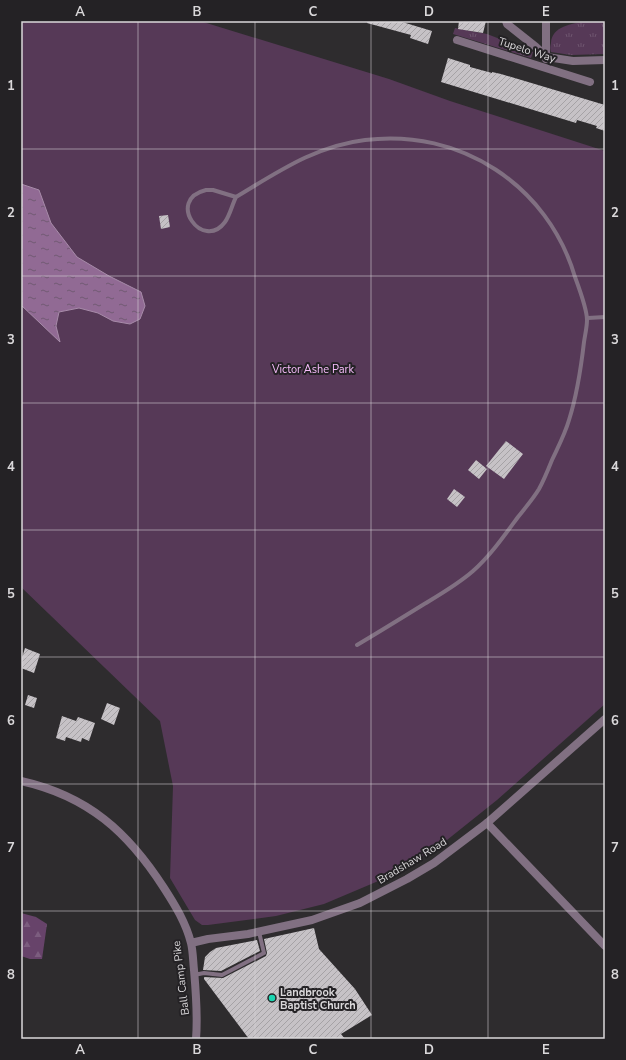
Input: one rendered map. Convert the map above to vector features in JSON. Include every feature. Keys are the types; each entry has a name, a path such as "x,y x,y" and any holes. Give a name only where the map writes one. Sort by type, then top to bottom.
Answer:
{"street":[{"path":"506,21 507,24 546,57 573,62 605,60"},
{"path":"544,68 546,57 546,21"},
{"name":"Tupelo Way","path":"457,40 590,82"},
{"name":"Bradshaw Road","path":"191,943 208,939 259,932 312,920 384,892 434,863 487,823 605,720"},
{"name":"Ball Camp Pike","path":"21,781 57,791 100,814 136,850 154,873 184,923 191,943 197,1000 196,1039"},
{"path":"487,823 605,946"}],"lane":[{"path":"236,197 213,190 200,191 190,200 188,213 190,220 200,229 207,231 220,227 225,223 236,197 289,164 341,144 363,140 418,140 457,151 475,158 508,178 529,196 541,210 561,240 570,261 588,318 582,363 569,421 540,488 496,546 473,571 446,591 357,645"},
{"path":"588,318 605,317"},
{"path":"194,975 204,973 222,975 264,953 259,932"}],"green space":[{"name":"Victor Ashe Park","path":"21,21 200,21 389,79 450,101 605,151 605,704 497,800 447,840 407,866 376,882 324,904 276,916 208,925 202,925 195,920 170,878 173,786 160,721 21,587"},
{"path":"586,21 605,21 605,54 571,55 551,52 550,48 552,37 559,29 575,23"},
{"path":"455,28 487,34 533,52 531,58 453,34"},
{"path":"21,913 36,917 47,924 42,959 30,959 21,956"}],"water":[{"path":"21,184 39,190 51,223 77,257 109,276 141,292 145,306 140,319 130,324 113,321 98,313 79,308 59,312 56,326 60,342 21,305"}],"building":[{"path":"367,21 399,21 432,31 428,44 410,38 411,35 367,23"},
{"path":"459,21 486,21 483,33 458,29"},
{"path":"448,58 470,65 470,67 501,74 605,105 605,131 596,128 597,126 577,120 576,123 441,82"},
{"path":"168,215 170,227 161,229 159,216"},
{"path":"506,441 523,454 504,479 486,466"},
{"path":"476,460 487,469 479,479 468,470"},
{"path":"454,489 465,497 457,507 447,499"},
{"path":"25,648 40,654 34,673 21,668 21,661"},
{"path":"28,695 37,698 34,708 25,705"},
{"path":"107,703 120,708 114,725 101,719"},
{"path":"62,716 76,721 78,717 95,723 89,741 82,738 81,742 66,737 65,741 56,738"},
{"path":"314,928 319,949 355,989 372,1015 341,1034 345,1039 249,1039 204,977 223,978 266,956 267,953 264,939"},
{"path":"257,940 260,951 221,971 203,970 205,957 216,948"}],"place":[{"name":"Landbrook Baptist Church","path":"272,998"}]}
